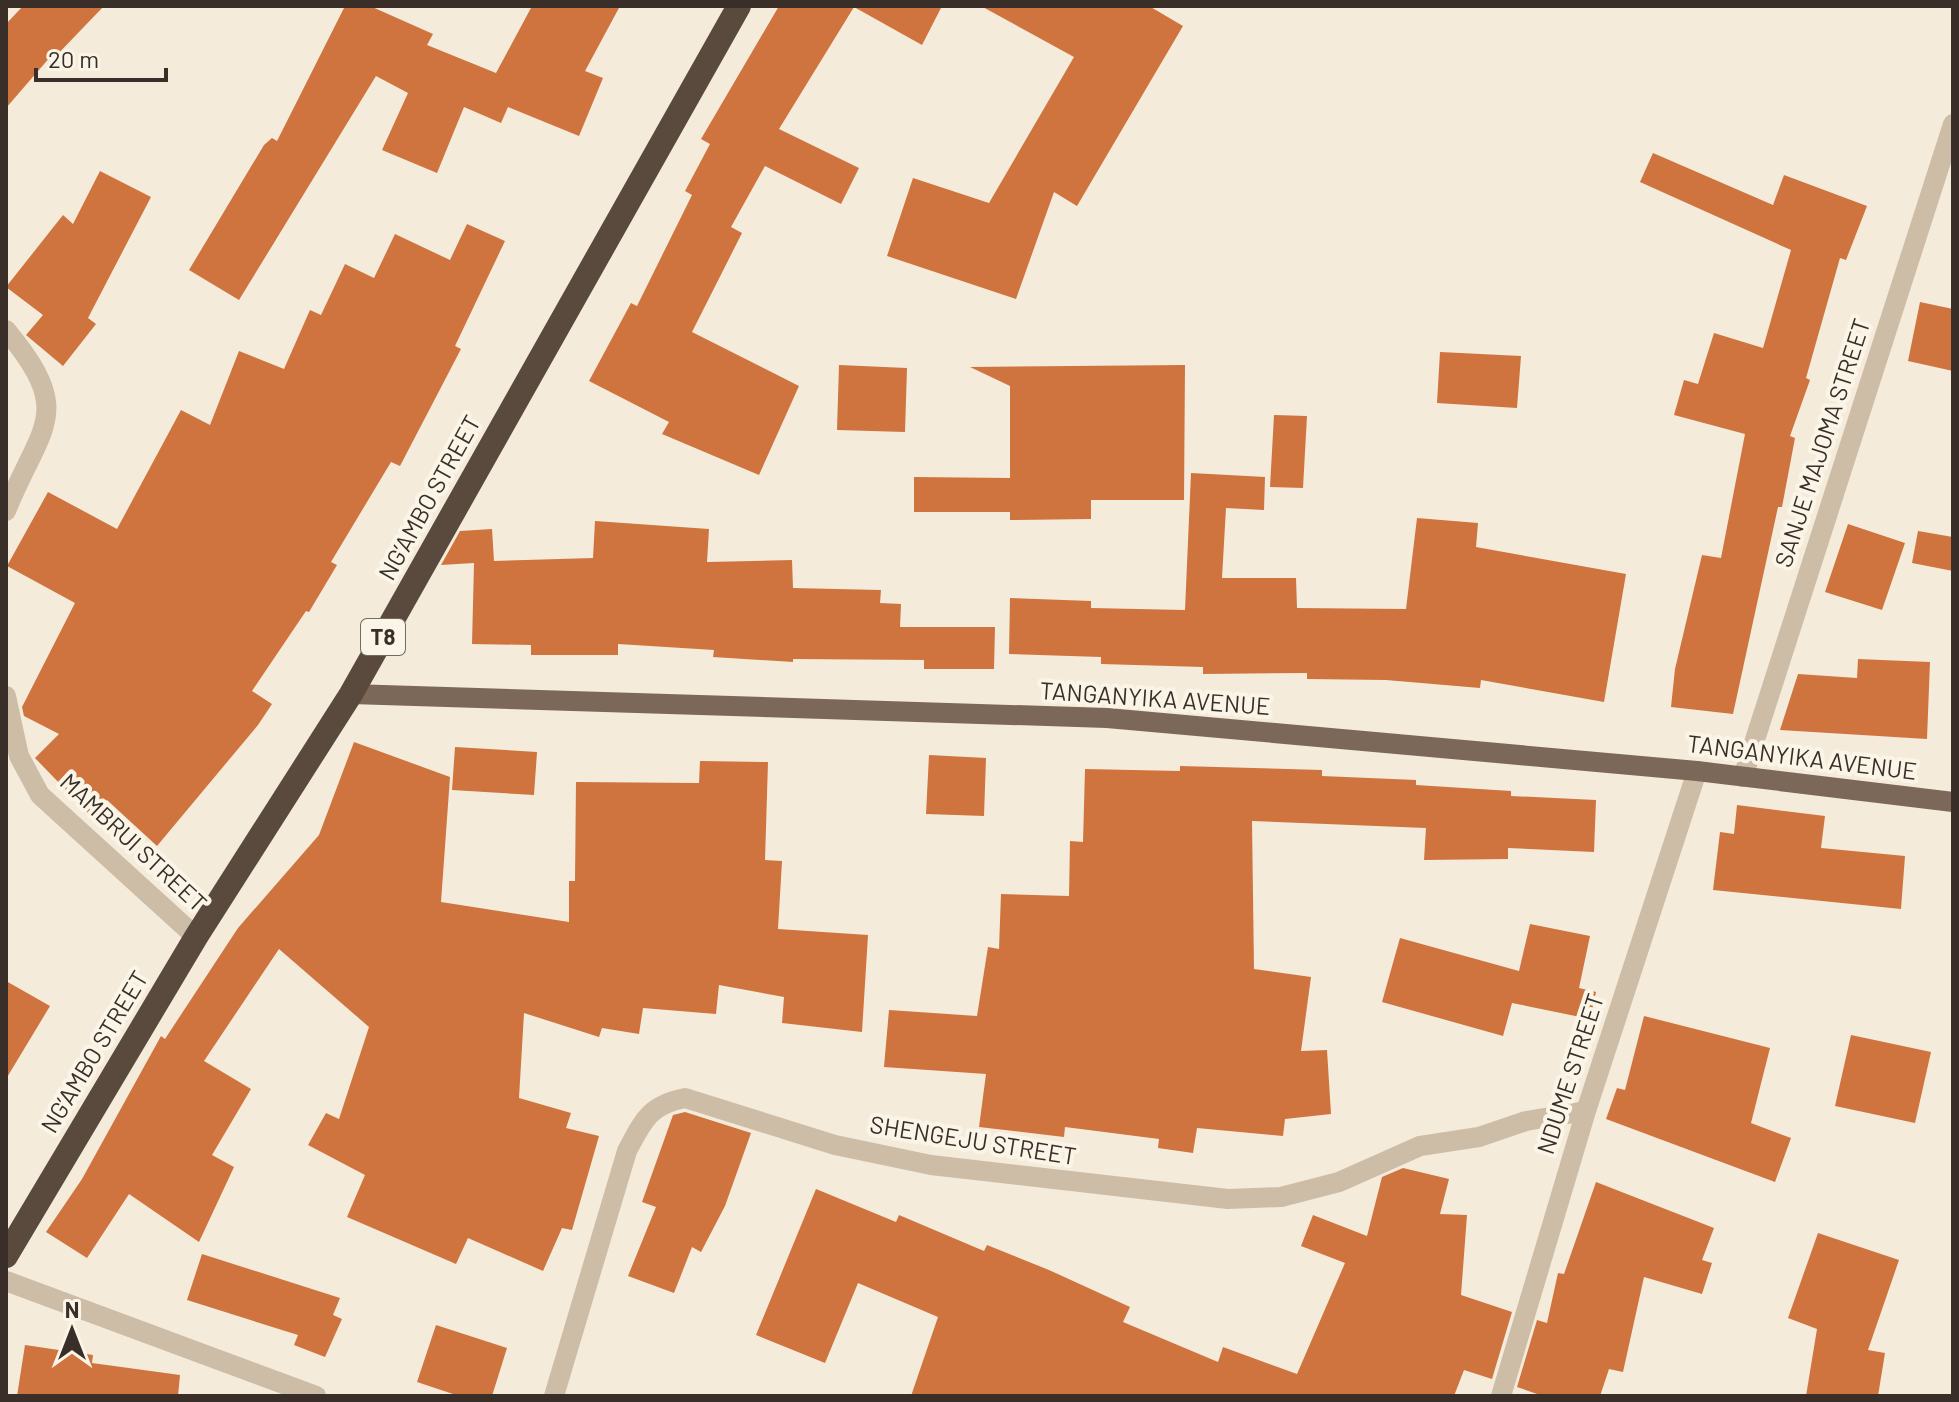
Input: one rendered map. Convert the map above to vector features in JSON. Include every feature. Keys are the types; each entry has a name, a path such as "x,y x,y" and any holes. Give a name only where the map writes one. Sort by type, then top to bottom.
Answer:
{"highway":[{"name":"NG’AMBO STREET","path":"6,1256 196,937 351,694 739,6"}],"main road":[{"name":"TANGANYIKA AVENUE","path":"351,694 1107,718 1697,771 1953,802"}],"street":[{"name":"SANJE MAJOMA STREET","path":"1743,777 1953,124"},
{"path":"6,330 33,363 47,391 46,418 28,467 6,511"},
{"name":"MAMBRUI STREET","path":"6,696 19,756 40,795 196,937"},
{"name":"NDUME STREET","path":"1501,1396 1586,1111 1697,771"},
{"name":"SHENGEJU STREET","path":"554,1396 627,1151 645,1118 664,1102 685,1098 835,1145 931,1165 1228,1199 1296,1193 1339,1182 1420,1146 1479,1137 1526,1121 1586,1111"},
{"path":"6,1281 316,1396"}],"building":[{"path":"23,6 104,6 53,59 51,56 6,108 6,24"},
{"path":"345,6 370,6 433,34 427,45 496,73 532,6 620,6 585,71 603,78 579,136 508,107 501,123 464,107 437,173 382,150 408,93 376,76 239,300 189,270 264,145 272,138 277,141"},
{"path":"779,6 942,6 922,45 854,7 779,129 859,168 841,204 765,166 731,227 742,233 692,332 799,386 759,475 662,434 669,422 589,381 631,303 637,306 692,195 685,191 710,144 701,139"},
{"path":"981,6 1149,6 1183,26 1077,206 1054,192 1016,299 887,256 913,178 989,203 1074,57"},
{"path":"1653,153 1773,205 1784,175 1867,206 1846,260 1840,258 1806,378 1810,380 1790,436 1795,438 1782,507 1778,507 1733,714 1671,707 1675,669 1702,555 1721,558 1745,434 1674,415 1684,380 1698,384 1714,333 1763,348 1791,250 1640,182"},
{"path":"100,171 151,197 88,318 96,324 63,366 26,335 43,315 6,287 63,215 73,224"},
{"path":"467,224 505,241 455,346 461,349 400,466 391,462 331,562 337,565 309,612 306,611 252,691 272,704 157,846 107,800 91,816 35,758 59,734 24,716 22,707 75,603 7,566 48,492 117,529 181,410 210,425 239,351 284,369 310,310 321,315 345,264 374,278 395,234 450,260"},
{"path":"1920,302 1953,309 1953,371 1908,361"},
{"path":"1440,352 1521,356 1517,408 1437,403"},
{"path":"839,365 907,368 905,432 837,430"},
{"path":"1185,365 1184,500 1091,500 1091,519 1010,520 1010,512 914,512 914,477 1010,478 1010,386 970,367"},
{"path":"1274,415 1307,416 1303,488 1270,487"},
{"path":"1191,473 1265,477 1264,510 1226,508 1222,578 1296,578 1297,608 1406,609 1417,518 1478,523 1476,547 1626,574 1604,702 1481,680 1480,688 1386,680 1307,679 1307,673 1203,674 1203,667 1101,664 1101,657 1009,654 1010,598 1091,601 1091,608 1185,610"},
{"path":"595,521 709,529 707,562 792,560 793,588 881,590 880,603 901,604 900,627 995,627 994,669 924,669 924,660 793,659 793,662 713,657 714,650 618,644 618,655 531,655 531,645 472,644 474,563 441,565 460,531 492,529 494,561 593,558"},
{"path":"1848,524 1905,543 1882,610 1825,592"},
{"path":"1918,531 1953,537 1953,571 1912,563"},
{"path":"1858,659 1930,662 1927,739 1780,730 1798,674 1857,678"},
{"path":"354,742 450,777 441,902 569,922 569,881 575,881 576,782 699,783 700,761 768,762 765,860 782,861 778,929 868,935 862,1032 782,1023 784,997 719,985 716,1014 643,1008 639,1034 602,1028 599,1037 524,1013 519,1098 571,1113 566,1128 599,1136 572,1230 562,1228 543,1271 468,1238 456,1264 347,1217 365,1175 308,1145 326,1113 339,1119 369,1027 279,949 204,1061 251,1089 212,1155 234,1167 199,1242 129,1194 87,1258 46,1232 82,1179 161,1036 165,1039 238,928 319,835"},
{"path":"455,747 537,752 534,795 452,790"},
{"path":"929,755 986,758 984,816 926,814"},
{"path":"1180,766 1322,770 1322,776 1416,780 1416,785 1511,791 1511,796 1596,800 1594,852 1508,848 1508,859 1424,860 1426,828 1252,821 1254,969 1311,977 1301,1051 1327,1050 1331,1114 1285,1119 1283,1136 1197,1128 1193,1153 1158,1148 1159,1139 1065,1127 1064,1137 979,1127 986,1074 884,1067 889,1010 977,1016 988,947 999,949 1001,894 1069,896 1070,841 1083,842 1085,769 1180,771"},
{"path":"1737,805 1825,816 1821,848 1905,856 1901,909 1713,890 1720,832 1734,834"},
{"path":"1530,924 1590,936 1579,988 1596,992 1590,1019 1512,1003 1503,1036 1382,1002 1400,938 1519,971"},
{"path":"6,981 50,1006 6,1079"},
{"path":"1644,1016 1770,1048 1751,1123 1791,1138 1775,1182 1606,1119 1617,1088 1625,1090"},
{"path":"1851,1035 1931,1052 1915,1123 1835,1106"},
{"path":"685,1112 751,1133 725,1206 701,1252 692,1247 674,1293 628,1276 656,1207 642,1202 673,1115"},
{"path":"1403,1168 1449,1179 1440,1214 1467,1215 1461,1295 1512,1312 1492,1379 1464,1370 1454,1396 911,1396 938,1317 858,1283 825,1363 756,1335 816,1189 896,1222 899,1215 984,1251 987,1245 1049,1270 1130,1307 1123,1322 1218,1362 1223,1347 1297,1374 1345,1263 1301,1246 1313,1215 1367,1236 1382,1177"},
{"path":"1596,1182 1714,1228 1702,1260 1712,1263 1702,1294 1644,1277 1623,1372 1609,1369 1600,1396 1543,1396 1517,1387 1537,1320 1547,1323 1558,1273 1564,1274"},
{"path":"1818,1233 1899,1260 1868,1350 1885,1353 1878,1396 1806,1396 1817,1329 1788,1318"},
{"path":"202,1254 340,1298 333,1315 342,1319 325,1357 294,1345 298,1335 187,1300"},
{"path":"436,1325 507,1348 492,1396 459,1396 417,1382"},
{"path":"25,1345 93,1355 92,1363 180,1375 178,1396 17,1396"}]}
